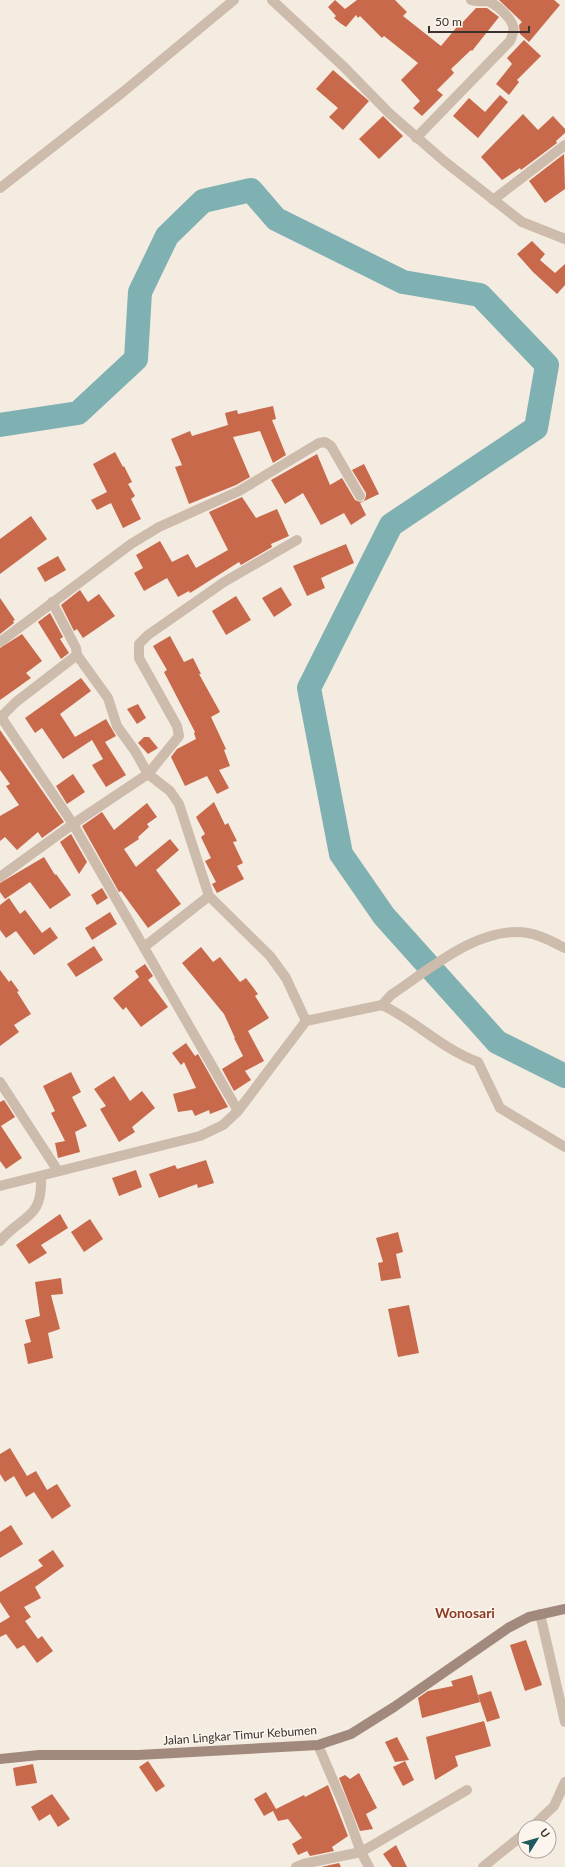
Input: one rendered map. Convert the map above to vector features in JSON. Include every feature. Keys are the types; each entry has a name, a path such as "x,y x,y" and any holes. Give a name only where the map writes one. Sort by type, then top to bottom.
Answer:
{"main road":[{"name":"Jalan Lingkar Timur Kebumen","path":"0,1759 39,1755 138,1755 318,1745 351,1734 394,1707 508,1628 529,1617 565,1609"}],"street":[{"path":"1,187 123,92 234,0"},
{"path":"272,0 344,67 416,138 522,222 565,239"},
{"path":"416,138 510,41 514,33 510,20 493,4 487,1 478,3 471,0"},
{"path":"493,200 565,146"},
{"path":"0,642 131,544 159,527 239,491 318,442 325,442 331,446 360,496"},
{"path":"0,877 45,847 74,824 148,774 176,740 178,731 139,658 139,644 148,635 224,582 297,540"},
{"path":"52,602 76,648 77,655 108,698 117,726 135,751 148,774 170,791 178,804 209,896 270,956 286,978 306,1021"},
{"path":"77,655 16,702 0,718 74,824 238,1111"},
{"path":"144,947 209,896"},
{"path":"0,1186 200,1136 224,1125 238,1111 306,1021 382,1005 391,995 462,948 490,936 510,932 528,933 565,948"},
{"path":"382,1005 401,1014 440,1044 463,1057 478,1062 500,1108 565,1147"},
{"path":"0,1082 58,1171"},
{"path":"0,1241 28,1217 36,1207 42,1194 40,1176"},
{"path":"540,1614 565,1722"},
{"path":"318,1745 345,1808 361,1852 369,1867"},
{"path":"540,1819 554,1806 565,1782"},
{"path":"296,1867 303,1864 361,1852 467,1790"},
{"path":"483,1867 517,1839"}],"building":[{"path":"335,0 345,9 357,0 395,0 407,12 403,16 441,46 461,22 462,23 476,8 487,8 499,17 472,51 471,50 451,69 454,73 437,90 443,95 422,116 413,108 420,101 401,80 418,63 384,36 382,38 360,16 358,18 356,15 346,27 340,23 334,18 336,16 328,7"},
{"path":"499,0 554,0 560,5 529,42 520,34 519,25 522,22"},
{"path":"524,40 541,56 517,80 519,82 509,95 496,84 512,64 507,58"},
{"path":"333,70 369,101 343,130 329,117 338,108 316,89"},
{"path":"500,95 508,102 478,138 453,116 469,98 485,112"},
{"path":"523,114 538,130 553,116 565,129 565,133 556,141 557,143 521,170 520,168 502,180 481,157"},
{"path":"383,116 403,136 379,159 359,139"},
{"path":"564,154 565,189 545,203 529,181"},
{"path":"532,241 545,254 540,260 555,273 565,264 565,285 557,294 533,272 517,254"},
{"path":"273,406 276,419 272,420 286,455 273,463 260,431 233,437 250,477 236,485 189,504 175,467 182,465 171,439 190,431 192,436 228,425 225,413 237,410 238,414"},
{"path":"115,452 132,482 128,484 135,496 131,499 141,519 123,528 111,503 97,510 91,500 107,492 93,464"},
{"path":"317,454 330,485 342,478 355,500 360,502 364,501 366,493 352,470 364,464 379,494 360,503 366,515 351,525 344,513 321,525 303,493 285,504 271,480"},
{"path":"242,497 256,518 277,509 289,536 271,544 272,547 241,565 239,562 190,593 189,591 178,597 167,578 144,591 134,573 143,568 136,555 160,541 172,562 188,554 196,568 228,550 209,512"},
{"path":"31,516 47,539 0,574 0,539"},
{"path":"346,544 354,563 321,578 325,588 307,596 293,566"},
{"path":"58,556 66,570 45,582 37,568"},
{"path":"281,587 292,605 274,617 262,598"},
{"path":"80,590 88,602 99,594 115,616 83,638 77,629 74,631 61,605"},
{"path":"236,596 251,620 226,635 212,611"},
{"path":"0,598 15,620 13,621 14,623 0,634"},
{"path":"50,613 63,637 60,639 69,653 61,659 38,622"},
{"path":"22,634 42,661 26,673 31,678 0,700 0,648"},
{"path":"170,636 184,662 193,658 201,674 199,674 220,712 211,717 226,749 224,750 230,766 219,770 229,788 217,794 207,776 185,786 171,757 177,749 196,739 195,732 164,672 167,670 153,646"},
{"path":"81,678 91,691 60,714 75,737 106,719 116,736 105,742 126,775 106,787 92,765 103,759 92,740 63,759 42,728 35,733 25,718"},
{"path":"138,704 146,718 137,724 127,709"},
{"path":"0,730 64,822 42,838 38,832 17,850 5,837 0,841 0,816 19,805 6,786 10,784 0,770"},
{"path":"144,737 149,737 158,748 148,754 138,743"},
{"path":"73,774 85,792 67,804 56,786"},
{"path":"214,802 225,825 228,823 237,841 233,842 243,863 237,866 244,879 217,893 212,884 216,882 205,861 211,858 201,837 205,834 196,817"},
{"path":"147,803 157,817 147,824 149,827 138,837 139,839 124,849 136,867 170,839 179,850 156,870 181,904 148,928 121,891 119,892 82,826 102,812 114,830"},
{"path":"71,834 87,862 79,874 60,842"},
{"path":"44,857 55,875 56,874 71,895 50,909 30,882 5,899 0,892 0,883"},
{"path":"102,888 108,898 97,905 91,895"},
{"path":"9,898 20,914 25,910 42,933 50,927 58,938 34,955 16,931 6,938 0,930 0,905"},
{"path":"110,912 117,924 92,940 85,928"},
{"path":"94,946 103,960 76,977 67,964"},
{"path":"201,947 213,962 220,957 240,982 246,978 258,994 255,996 269,1018 248,1031 264,1061 245,1071 251,1080 234,1091 222,1069 243,1056 224,1014 182,963"},
{"path":"145,964 153,976 148,980 168,1007 141,1027 126,1007 123,1010 113,998 139,977 135,971"},
{"path":"0,970 9,982 11,980 19,991 17,992 31,1014 14,1025 19,1032 0,1046"},
{"path":"186,1043 195,1056 198,1054 228,1107 210,1114 209,1110 195,1116 192,1110 178,1112 173,1094 196,1088 184,1062 181,1065 172,1053"},
{"path":"71,1072 81,1092 72,1097 87,1126 75,1132 80,1152 58,1158 55,1143 65,1141 51,1113 55,1111 43,1086"},
{"path":"114,1076 130,1101 142,1091 155,1108 132,1127 135,1132 119,1142 100,1109 106,1106 94,1089"},
{"path":"4,1100 15,1117 1,1126 22,1158 6,1169 0,1161 0,1102"},
{"path":"206,1160 214,1183 198,1188 197,1184 159,1198 149,1174 175,1165 177,1169"},
{"path":"136,1170 142,1187 119,1196 112,1178"},
{"path":"60,1214 68,1228 41,1245 47,1253 29,1264 16,1245"},
{"path":"90,1219 103,1239 84,1252 71,1232"},
{"path":"398,1232 403,1252 396,1254 401,1278 381,1281 378,1263 383,1262 376,1238"},
{"path":"61,1278 63,1294 51,1295 60,1329 48,1333 53,1358 28,1364 24,1344 31,1342 25,1320 40,1316 35,1282"},
{"path":"409,1305 419,1353 398,1357 388,1309"},
{"path":"10,1448 27,1476 36,1471 47,1490 57,1484 71,1506 52,1519 34,1492 26,1497 14,1476 5,1482 0,1474 0,1454"},
{"path":"11,1525 23,1544 0,1558 0,1532"},
{"path":"53,1550 64,1566 35,1587 41,1598 24,1607 31,1617 25,1621 38,1639 42,1636 53,1651 37,1663 24,1645 17,1649 6,1634 0,1637 0,1623 10,1617 0,1602 0,1592 43,1566 38,1560"},
{"path":"526,1640 542,1685 525,1691 510,1645"},
{"path":"472,1675 480,1702 422,1718 418,1698 428,1691 453,1686 451,1681"},
{"path":"491,1691 500,1718 487,1722 478,1695"},
{"path":"484,1721 491,1746 455,1756 458,1766 435,1780 426,1737"},
{"path":"397,1737 409,1760 395,1762 385,1742"},
{"path":"148,1761 165,1786 156,1792 139,1767"},
{"path":"405,1761 414,1780 403,1786 393,1767"},
{"path":"33,1764 37,1783 16,1786 13,1768"},
{"path":"359,1773 377,1808 366,1814 373,1829 360,1831 339,1778 345,1775 350,1779"},
{"path":"328,1785 348,1836 332,1847 334,1851 310,1856 307,1851 298,1855 292,1844 302,1838 288,1819 278,1821 273,1811 264,1816 254,1799 266,1792 276,1809 304,1795 305,1797"},
{"path":"52,1794 70,1819 58,1827 50,1814 39,1821 31,1807"},
{"path":"396,1845 407,1867 392,1867 383,1854"},
{"path":"339,1863 341,1867 321,1867"}],"waterway":[{"path":"0,425 78,413 136,359 140,292 167,236 203,201 251,190 276,219 403,282 480,295 547,365 536,428 391,525 309,688 341,854 384,916 497,1042 565,1076"}],"district":[{"name":"Wonosari","path":"465,1612"}]}
